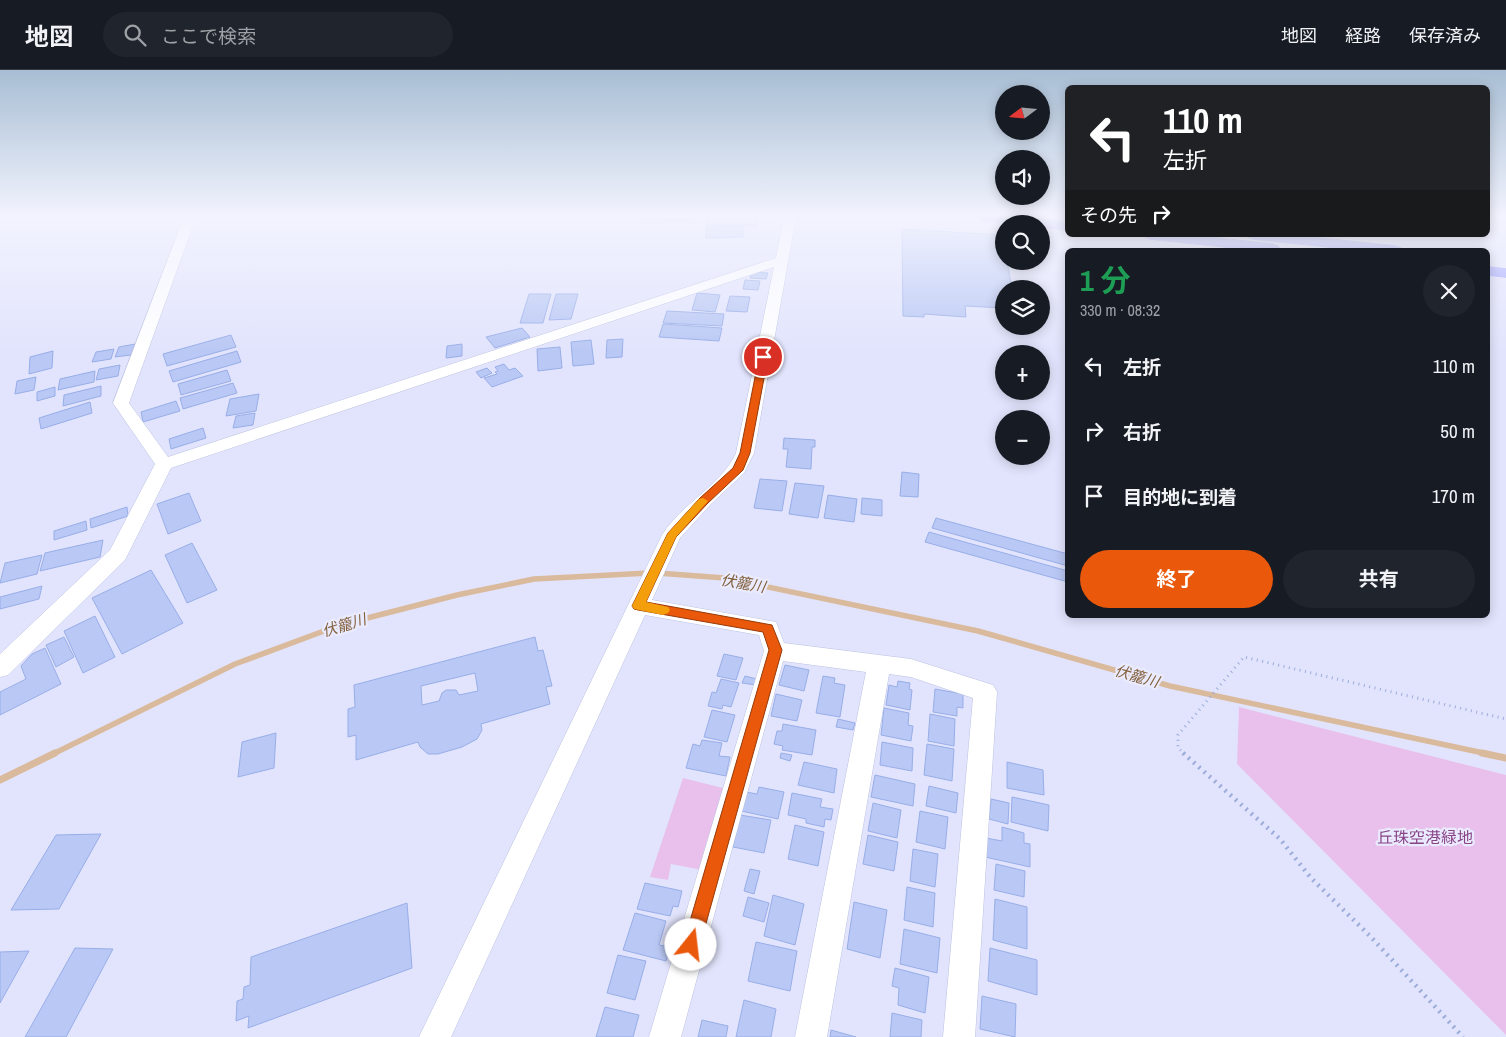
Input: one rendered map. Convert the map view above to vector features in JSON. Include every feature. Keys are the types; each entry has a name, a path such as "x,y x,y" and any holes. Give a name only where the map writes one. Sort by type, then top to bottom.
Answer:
{"main road":[{"path":"1490,271 1506,273"}],"street":[{"path":"164,464 121,403 173,262"},
{"path":"0,668 118,556 164,464 776,262"},
{"path":"435,1037 672,535 704,500 738,470 745,453 782,262"},
{"path":"640,601 768,628 775,650 665,1037"},
{"path":"775,650 911,668 984,692 959,1037"},
{"path":"811,1037 879,665"}],"path":[{"path":"1463,1037 1371,937 1311,878 1280,839 1178,748 1178,735 1244,657 1506,719"}],"green space":[{"name":"丘珠空港緑地","path":"1239,707 1506,775 1506,1035 1237,764"},
{"path":"683,778 727,789 702,870 671,864 668,880 650,877"}],"building":[{"path":"902,262 995,262 995,270 1009,270 1010,280 995,280 995,308 965,306 966,317 924,314 924,317 903,316"},
{"path":"752,272 768,273 766,279 750,278"},
{"path":"745,280 760,281 758,290 743,289"},
{"path":"697,293 720,295 715,312 692,310"},
{"path":"529,294 551,294 543,323 520,323"},
{"path":"556,294 578,294 571,319 549,320"},
{"path":"730,296 750,297 747,312 726,311"},
{"path":"667,311 724,314 722,326 663,323"},
{"path":"663,324 722,328 719,341 659,337"},
{"path":"522,328 530,337 495,348 486,337"},
{"path":"231,335 236,347 167,366 163,354"},
{"path":"623,339 622,357 606,358 607,340"},
{"path":"591,340 594,364 573,366 571,342"},
{"path":"135,344 131,355 115,357 119,347"},
{"path":"462,344 462,356 446,358 447,346"},
{"path":"560,347 562,368 538,371 537,349"},
{"path":"114,349 111,359 92,362 96,352"},
{"path":"53,351 52,368 29,374 30,357"},
{"path":"237,351 241,362 173,382 169,371"},
{"path":"504,364 509,370 515,368 523,376 492,387 484,378 497,374 495,372 498,371 495,367"},
{"path":"120,365 118,376 96,380 99,369"},
{"path":"487,368 492,373 481,378 476,372"},
{"path":"227,370 231,381 181,395 178,384"},
{"path":"95,371 94,382 58,390 60,379"},
{"path":"36,377 34,390 15,394 17,381"},
{"path":"233,383 237,393 183,409 180,398"},
{"path":"101,386 101,396 63,406 64,395"},
{"path":"55,387 55,396 37,401 37,392"},
{"path":"259,394 256,411 226,416 230,399"},
{"path":"176,401 180,411 143,422 141,412"},
{"path":"90,402 92,413 41,429 39,418"},
{"path":"255,413 253,425 233,428 236,416"},
{"path":"203,428 206,438 171,449 169,439"},
{"path":"784,438 815,440 815,447 812,447 811,469 786,467 788,449 783,449"},
{"path":"902,472 919,474 918,497 900,496"},
{"path":"760,479 787,481 782,511 754,508"},
{"path":"795,483 824,486 818,518 789,514"},
{"path":"189,493 201,521 168,534 157,504"},
{"path":"828,495 857,499 854,522 824,518"},
{"path":"862,498 882,500 882,516 861,514"},
{"path":"127,507 128,516 91,528 90,519"},
{"path":"936,518 1065,553 1065,565 932,528"},
{"path":"86,521 87,530 54,540 54,531"},
{"path":"929,532 1065,570 1065,581 925,542"},
{"path":"103,540 100,557 40,571 45,553"},
{"path":"192,543 217,590 187,603 165,555"},
{"path":"42,555 37,574 0,583 5,563"},
{"path":"151,570 183,623 122,654 92,598"},
{"path":"42,586 39,599 0,609 0,597"},
{"path":"95,616 115,657 83,673 64,631"},
{"path":"64,637 74,657 56,667 46,645"},
{"path":"535,637 538,651 543,650 552,686 546,687 550,704 481,724 482,730 477,739 462,747 438,754 428,754 420,747 418,742 356,760 356,735 348,737 348,709 355,707 354,685","holes":["475,673 478,691 459,695 456,690 446,690 442,693 439,701 422,705 421,686"]},
{"path":"45,648 61,684 0,715 0,692 26,679 21,666 32,654"},
{"path":"724,654 743,658 736,680 717,676"},
{"path":"785,665 809,670 804,691 779,685"},
{"path":"745,676 757,679 756,685 742,683"},
{"path":"823,676 835,678 834,683 845,685 840,717 816,713"},
{"path":"721,679 739,683 731,707 723,705 722,709 708,706 712,692 716,693"},
{"path":"898,681 910,683 909,689 912,690 910,710 886,705 889,685 897,687"},
{"path":"935,689 963,694 963,708 957,707 957,716 933,712"},
{"path":"776,694 802,700 797,721 771,716"},
{"path":"884,708 909,713 908,725 913,726 911,741 881,735"},
{"path":"712,710 735,715 727,742 704,737"},
{"path":"930,714 955,719 954,746 928,741"},
{"path":"838,719 855,723 853,730 836,727"},
{"path":"783,724 816,730 812,755 782,750 783,746 774,744 777,731 782,731"},
{"path":"276,733 274,768 238,777 242,742"},
{"path":"702,740 722,743 719,756 730,757 726,776 686,768 693,744 700,746"},
{"path":"882,742 913,748 912,771 880,765"},
{"path":"927,744 954,749 952,781 924,775"},
{"path":"781,753 792,755 790,761 780,758"},
{"path":"804,762 837,769 834,793 798,785"},
{"path":"1007,762 1043,770 1044,795 1007,788"},
{"path":"875,775 915,784 913,806 871,797"},
{"path":"929,786 958,793 956,813 926,806"},
{"path":"759,787 784,792 778,819 741,811 746,792 757,794"},
{"path":"792,793 822,799 820,807 833,809 831,820 825,819 824,827 806,823 806,819 788,815"},
{"path":"1012,797 1049,805 1048,831 1011,822"},
{"path":"991,799 1009,803 1008,824 989,819"},
{"path":"873,803 901,810 897,838 868,831"},
{"path":"920,811 948,817 945,849 916,842"},
{"path":"740,815 771,820 764,853 733,847"},
{"path":"795,825 824,832 818,866 788,859"},
{"path":"1002,827 1024,833 1024,843 1030,844 1030,867 985,857 986,838 1002,841"},
{"path":"101,834 59,909 11,910 56,835"},
{"path":"868,835 898,842 894,871 863,864"},
{"path":"913,849 938,854 935,887 910,881"},
{"path":"996,864 1025,871 1024,897 994,890"},
{"path":"750,869 760,871 754,894 744,891"},
{"path":"645,883 682,891 678,907 673,906 670,916 637,909"},
{"path":"907,887 935,893 933,927 904,920"},
{"path":"773,895 804,904 795,945 764,936"},
{"path":"748,897 769,903 764,922 743,916"},
{"path":"995,899 1027,907 1027,949 993,940"},
{"path":"854,902 887,910 880,958 847,949"},
{"path":"407,903 412,968 248,1028 249,1016 236,1021 237,1001 243,999 244,987 250,985 251,957"},
{"path":"635,913 666,921 659,945 670,947 666,961 623,950"},
{"path":"904,929 940,938 937,973 900,964"},
{"path":"756,942 797,951 790,991 748,981"},
{"path":"75,948 113,949 66,1037 25,1037"},
{"path":"990,948 1037,960 1037,995 988,981"},
{"path":"29,951 0,1003 0,952"},
{"path":"618,955 646,961 635,1000 607,993"},
{"path":"895,968 929,977 925,1013 898,1005 899,988 892,986"},
{"path":"982,996 1016,1004 1015,1037 980,1029"},
{"path":"744,1000 776,1009 771,1037 736,1037"},
{"path":"605,1007 639,1015 633,1037 596,1037"},
{"path":"892,1013 922,1020 921,1037 890,1037"},
{"path":"702,1020 728,1026 726,1037 698,1037"},
{"path":"831,1030 856,1037 830,1037"}],"waterway":[{"name":"伏籠川","path":"53,754 235,664 340,625 457,595 534,579 649,573"},
{"name":"伏籠川","path":"657,573 725,578 978,631 1170,686 1488,754"},
{"name":"伏籠川","path":"0,780 55,753"},
{"name":"伏籠川","path":"1482,753 1506,758"}],"slow traffic":[{"path":"663,610 638,606 672,535 703,501"}],"route":[{"path":"691,945 775,650 768,628 638,606 672,535 704,500 738,470 745,453 763,357"}]}
